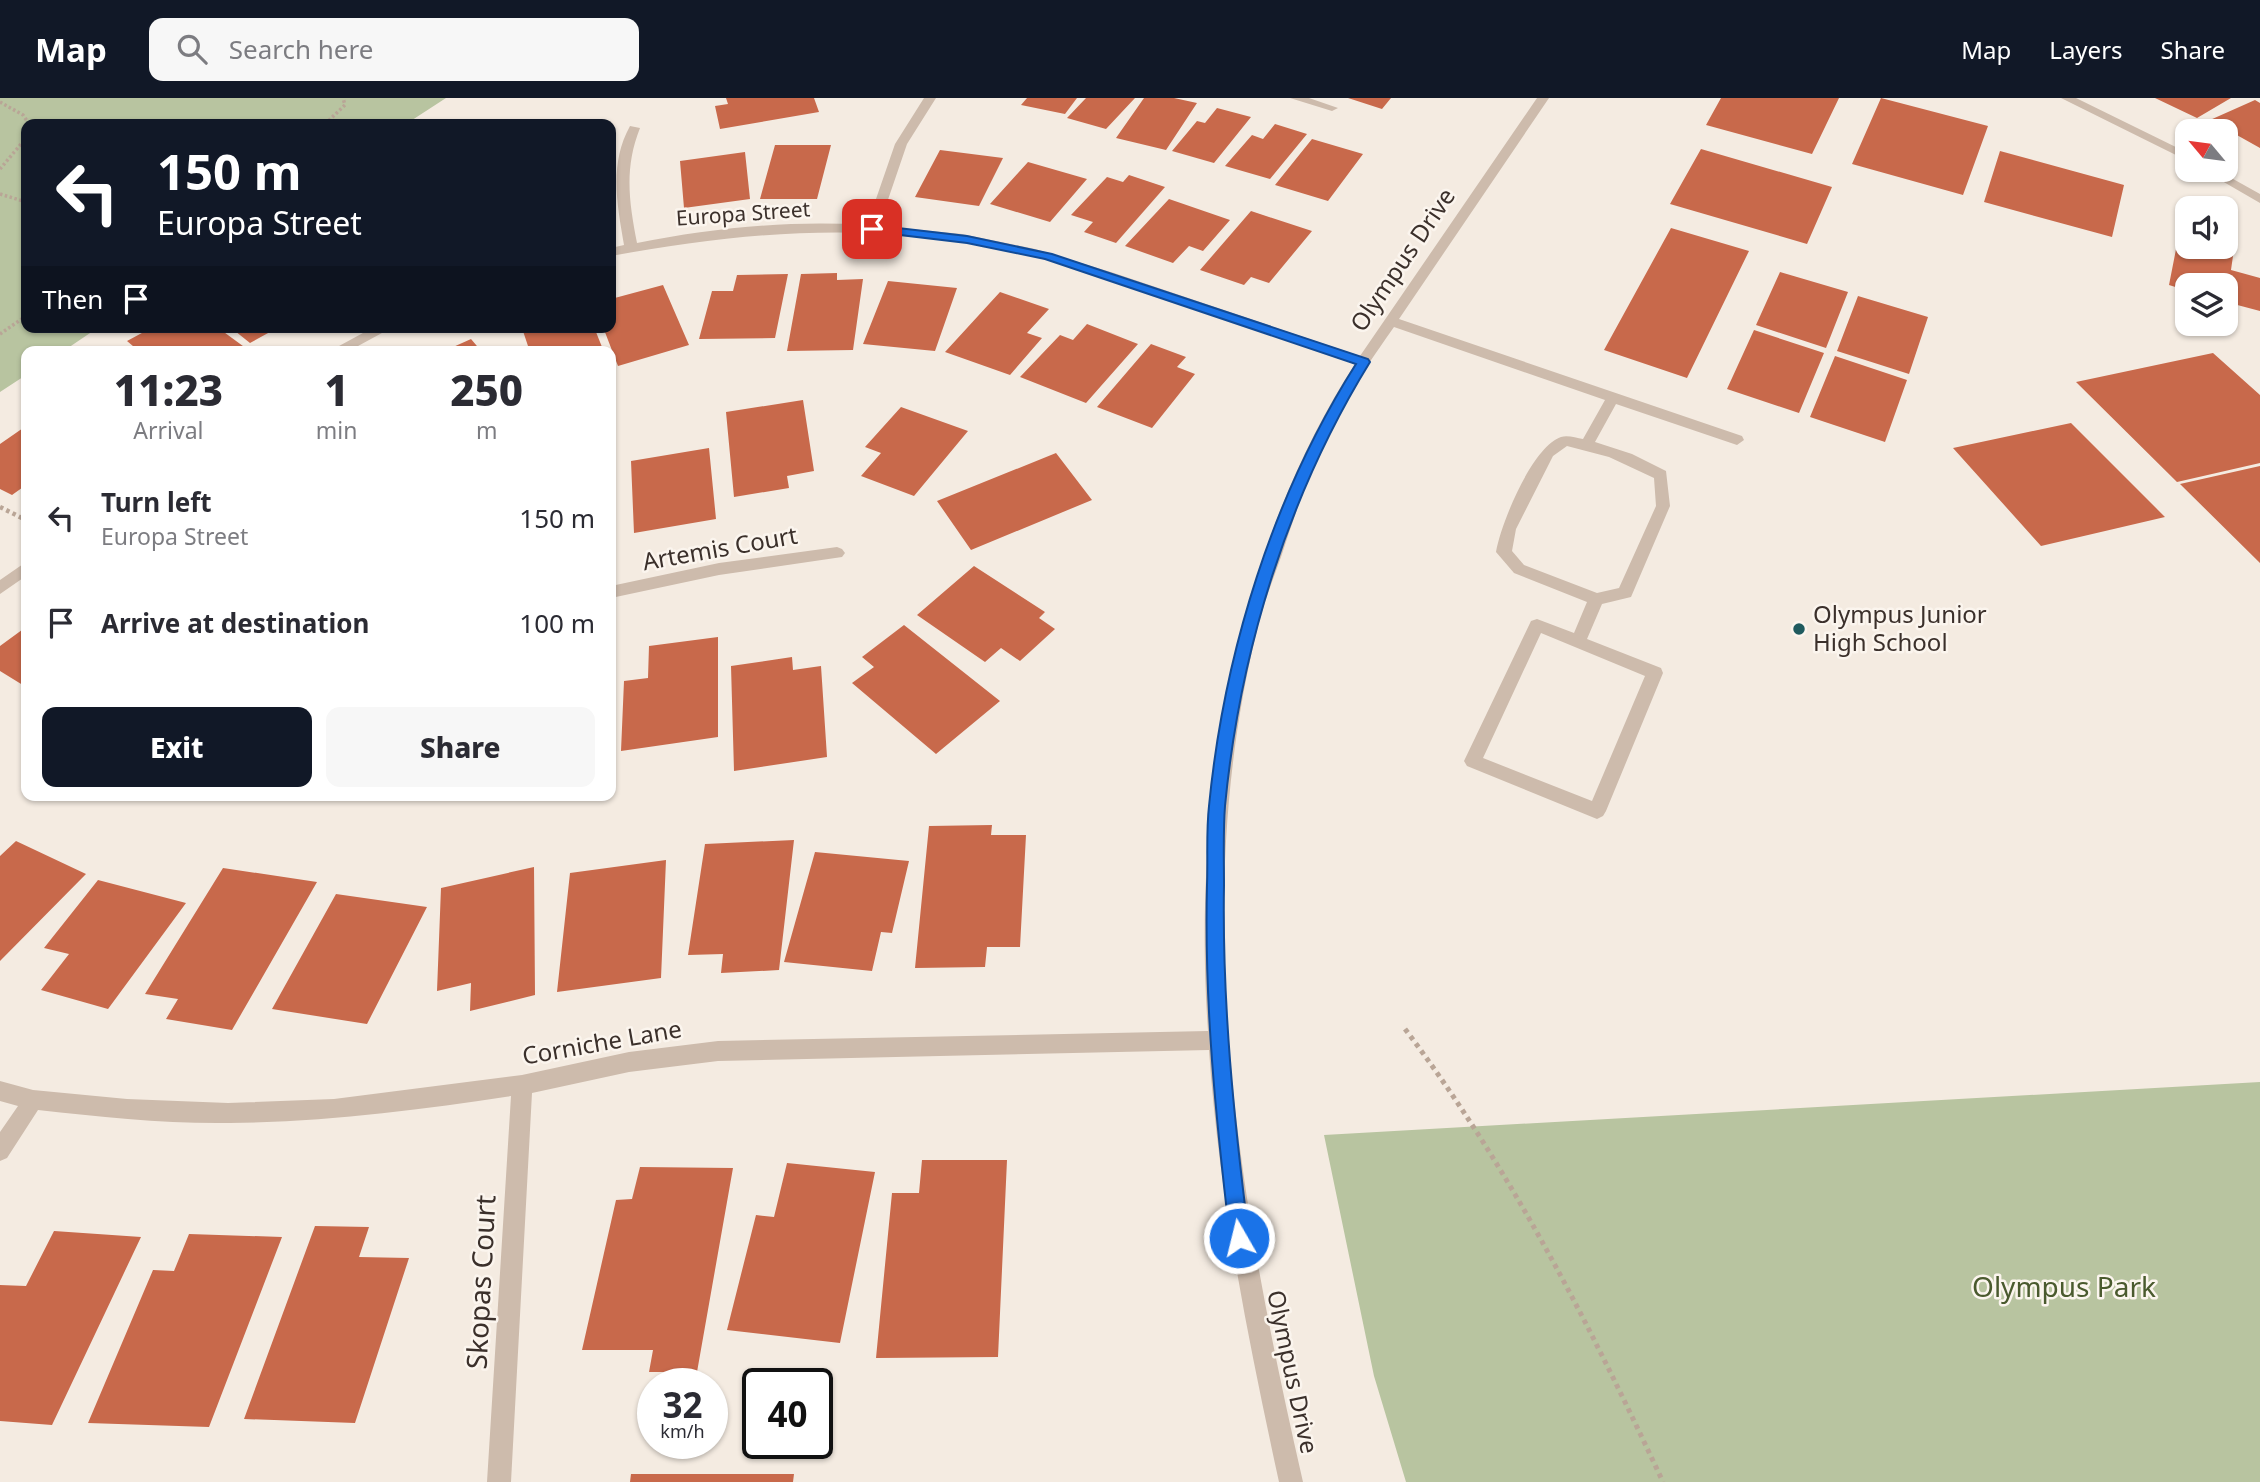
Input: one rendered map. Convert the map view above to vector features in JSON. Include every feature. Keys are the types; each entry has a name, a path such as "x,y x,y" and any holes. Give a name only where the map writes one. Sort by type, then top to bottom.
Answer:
{"street":[{"path":"872,229 890,166 900,142 930,98"},
{"path":"1296,98 1332,108"},
{"name":"Olympus Drive","path":"1291,1482 1267,1382 1239,1238 1217,1040 1214,960 1217,808 1239,670 1258,597 1280,532 1332,412 1363,362 1543,98"},
{"path":"2067,98 2175,152"},
{"path":"632,247 621,187 620,165 634,128"},
{"path":"2230,182 2260,199"},
{"name":"Europa Street","path":"616,251 725,233 872,229 967,240 1048,256 1363,362"},
{"path":"1391,321 1737,440"},
{"path":"347,346 374,333"},
{"path":"1587,444 1613,397"},
{"path":"1564,441 1587,444 1635,460 1661,475 1663,506 1625,593 1596,599 1519,569 1504,552 1508,529 1547,453 1564,441"},
{"name":"Artemis Court","path":"616,591 719,569 837,553"},
{"path":"0,588 21,572"},
{"path":"1578,642 1596,599"},
{"path":"1536,625 1578,642 1655,673 1597,811 1473,761 1536,625"},
{"name":"Corniche Lane","path":"0,1091 33,1100 127,1109 228,1113 334,1109 428,1099 522,1084 629,1062 718,1051 1217,1040"},
{"name":"Skopas Court","path":"499,1482 522,1084"},
{"path":"0,1151 33,1100"}],"path":[{"path":"331,119 345,105 343,98"},
{"path":"0,102 26,119"},
{"path":"0,169 21,144"},
{"path":"0,194 21,200"},
{"path":"0,334 21,319"},
{"path":"0,507 21,518"},
{"path":"1405,1029 1459,1102 1554,1264 1606,1360 1663,1482"}],"green space":[{"path":"0,98 446,98 414,119 21,119 21,333 90,333 71,346 21,346 21,378 0,392"},
{"name":"Olympus Park","path":"2260,1082 2260,1482 1406,1482 1374,1376 1324,1135"}],"building":[{"path":"726,98 814,98 819,112 720,129 715,106 728,104"},
{"path":"1027,98 1077,98 1065,114 1021,105"},
{"path":"1086,98 1135,98 1106,129 1067,118"},
{"path":"1144,98 1174,98 1197,103 1166,150 1116,138"},
{"path":"1348,98 1391,98 1382,109"},
{"path":"1721,98 1839,98 1812,154 1706,125"},
{"path":"1881,98 1988,126 1963,195 1852,164"},
{"path":"2155,98 2231,98 2197,118"},
{"path":"2255,100 2260,103 2260,148 2238,136 2238,119 2212,119"},
{"path":"1217,108 1251,117 1214,163 1172,151 1197,121 1205,123"},
{"path":"1275,124 1307,134 1270,179 1225,166 1252,135 1263,139"},
{"path":"1312,139 1363,154 1328,201 1275,185"},
{"path":"775,145 831,145 817,199 760,199"},
{"path":"1701,149 1832,187 1807,244 1670,204"},
{"path":"940,150 1003,158 979,206 915,197"},
{"path":"2000,151 2124,185 2112,237 1984,202"},
{"path":"745,152 750,199 684,208 680,161"},
{"path":"1028,162 1087,179 1050,222 990,204"},
{"path":"1129,175 1165,187 1116,243 1084,232 1093,222 1071,215 1107,177 1123,182"},
{"path":"1169,199 1230,220 1203,251 1189,246 1173,263 1125,246"},
{"path":"1251,211 1312,231 1269,283 1251,277 1244,285 1200,270"},
{"path":"1671,228 1749,251 1687,378 1604,350"},
{"path":"2175,254 2175,259 2233,259 2231,270 2260,278 2260,311 2238,305 2238,273 2175,273 2175,287 2169,285"},
{"path":"1780,272 1848,292 1826,348 1756,325"},
{"path":"837,273 837,280 863,279 853,350 787,351 801,274"},
{"path":"788,274 775,338 699,339 712,291 733,291 737,275"},
{"path":"888,281 957,288 935,351 863,344"},
{"path":"663,285 689,345 618,366 616,346 610,346 605,333 616,333 616,298"},
{"path":"1000,292 1049,309 1027,333 1042,338 1010,375 945,352"},
{"path":"1858,296 1928,317 1909,374 1837,351"},
{"path":"1087,324 1138,344 1086,403 1020,377 1060,335 1073,340"},
{"path":"1754,330 1824,353 1799,413 1727,389"},
{"path":"142,333 225,333 243,346 133,346 127,341"},
{"path":"238,333 268,333 250,343"},
{"path":"524,333 596,333 602,346 528,346"},
{"path":"471,339 477,346 455,346"},
{"path":"1151,344 1186,357 1177,367 1195,374 1152,428 1097,407"},
{"path":"2213,353 2260,395 2260,463 2177,482 2076,382"},
{"path":"1835,356 1907,380 1885,442 1810,417"},
{"path":"803,400 814,471 787,476 789,488 734,497 726,412"},
{"path":"901,407 968,431 914,496 861,476 881,453 865,447"},
{"path":"2071,423 2165,517 2041,546 1953,448"},
{"path":"21,429 21,489 12,495 0,489 0,444"},
{"path":"709,448 716,519 634,533 631,461"},
{"path":"1056,453 1092,500 971,550 937,501"},
{"path":"2260,466 2260,563 2180,484"},
{"path":"974,566 1045,612 1039,618 1055,629 1020,661 1001,648 985,662 917,615"},
{"path":"904,625 1000,701 936,754 852,683 874,667 862,657"},
{"path":"21,631 21,684 0,671 0,646"},
{"path":"718,637 718,737 621,751 624,681 648,678 649,646"},
{"path":"792,657 793,670 821,666 827,757 734,771 731,666"},
{"path":"992,825 991,835 1026,835 1020,947 987,947 985,967 915,968 929,826"},
{"path":"794,840 779,970 721,973 723,954 688,955 705,844"},
{"path":"16,841 86,874 0,961 0,856"},
{"path":"815,852 909,861 892,933 881,932 872,971 784,962"},
{"path":"666,860 661,978 557,992 570,873"},
{"path":"534,867 535,995 470,1011 471,983 437,991 441,888"},
{"path":"223,868 317,882 232,1030 166,1019 178,999 145,994"},
{"path":"98,880 186,903 108,1009 41,990 69,954 44,948"},
{"path":"336,894 427,907 367,1024 272,1009"},
{"path":"922,1160 1007,1160 998,1357 876,1358 892,1193 919,1193"},
{"path":"787,1163 875,1172 840,1343 727,1330 756,1215 774,1217"},
{"path":"640,1167 733,1168 698,1368 650,1368 653,1350 582,1350 616,1200 632,1199"},
{"path":"315,1226 369,1227 359,1257 409,1258 355,1423 244,1419"},
{"path":"54,1231 141,1237 52,1425 0,1421 0,1285 26,1286"},
{"path":"189,1234 282,1237 209,1427 88,1423 153,1270 174,1271"},
{"path":"631,1474 794,1474 793,1482 630,1482"}],"place":[{"name":"Olympus Junior High School","path":"1799,629"}],"route":[{"path":"872,229 967,240 1048,256 1363,362 1332,412 1280,532 1245,646 1226,742 1217,808 1214,960 1221,1088 1239,1238"}]}
